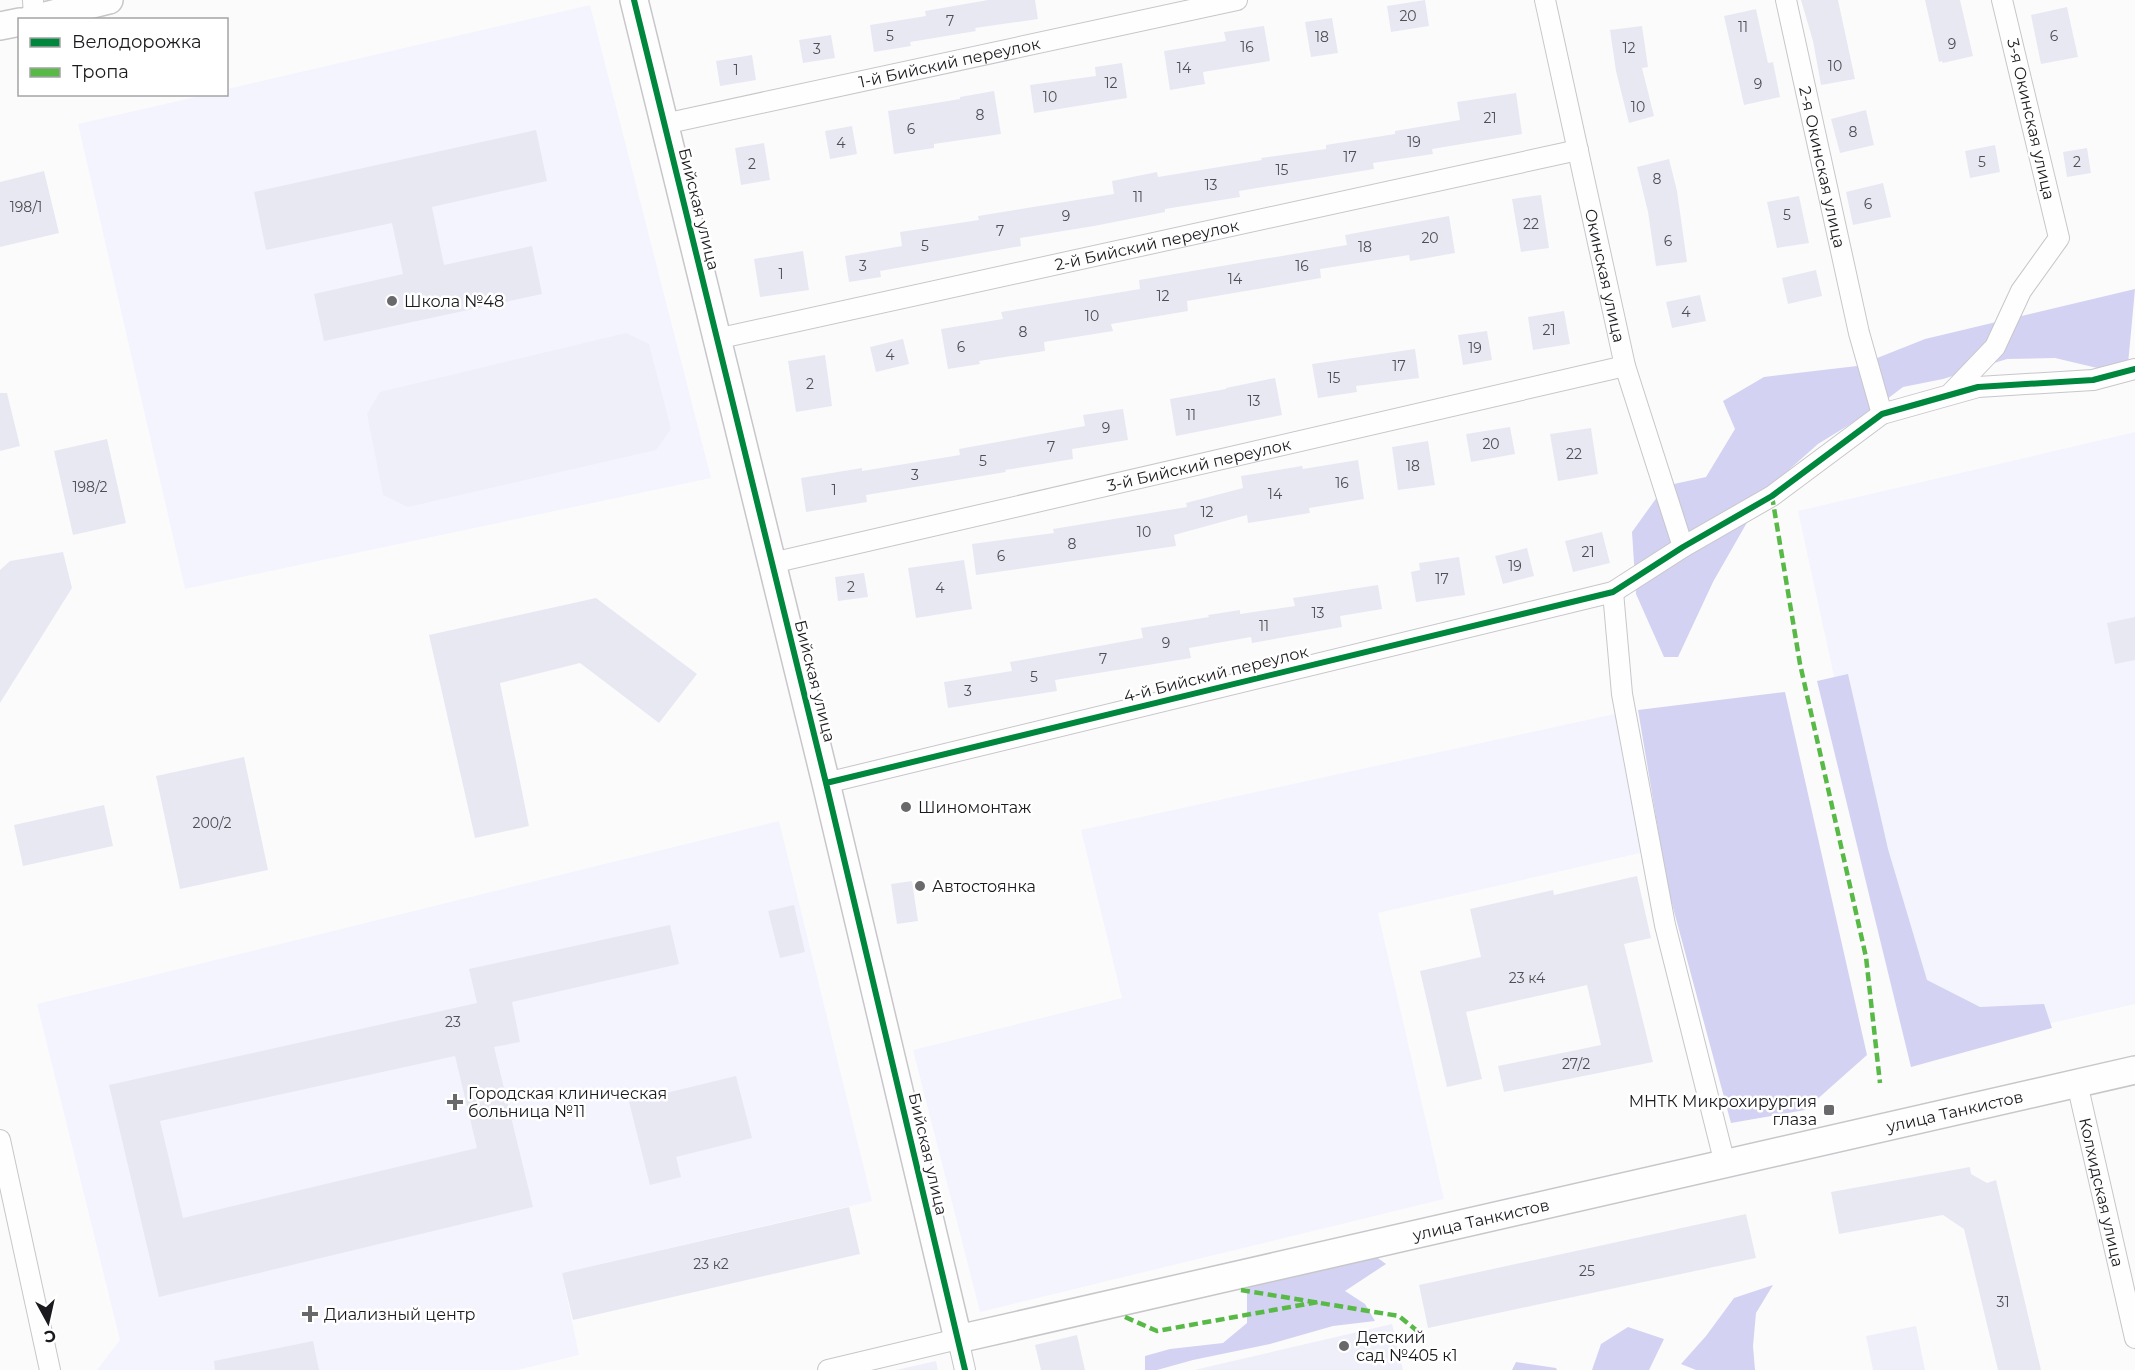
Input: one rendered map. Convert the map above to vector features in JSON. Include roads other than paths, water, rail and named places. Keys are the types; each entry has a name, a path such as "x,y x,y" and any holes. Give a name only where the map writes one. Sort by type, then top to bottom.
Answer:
{"street":[{"path":"29,15 110,0"},
{"name":"Бийская улица","path":"634,0 826,783 965,1370"},
{"name":"1-й Бийский переулок","path":"664,124 1237,0"},
{"name":"Окинская улица","path":"1545,0 1625,366 1683,547"},
{"name":"2-я Окинская улица","path":"1786,0 1859,333 1882,414"},
{"name":"3-я Окинская улица","path":"1950,394 1995,347 2021,291 2059,238 2002,0"},
{"path":"0,26 18,19"},
{"name":"2-й Бийский переулок","path":"716,339 1578,150"},
{"name":"3-й Бийский переулок","path":"772,563 1625,366"},
{"path":"1882,414 1977,387 2093,380 2135,369"},
{"name":"4-й Бийский переулок","path":"826,783 1614,592 1683,547 1772,496 1882,414"},
{"path":"1614,592 1622,693 1665,926 1725,1164"},
{"name":"улица Танкистов","path":"828,1370 2135,1070"},
{"name":"Колхидская улица","path":"2077,1083 2135,1338"},
{"path":"0,1140 50,1370"}],"place":[{"name":"Школа №48","path":"392,301"},
{"name":"Шиномонтаж","path":"906,807"},
{"name":"Автостоянка","path":"920,886"},
{"name":"Городская клиническая больница №11","path":"455,1102"},
{"name":"МНТК Микрохирургия глаза","path":"1829,1110"},
{"name":"Диализный центр","path":"310,1314"},
{"name":"Детский сад №405 к1","path":"1344,1346"}]}
